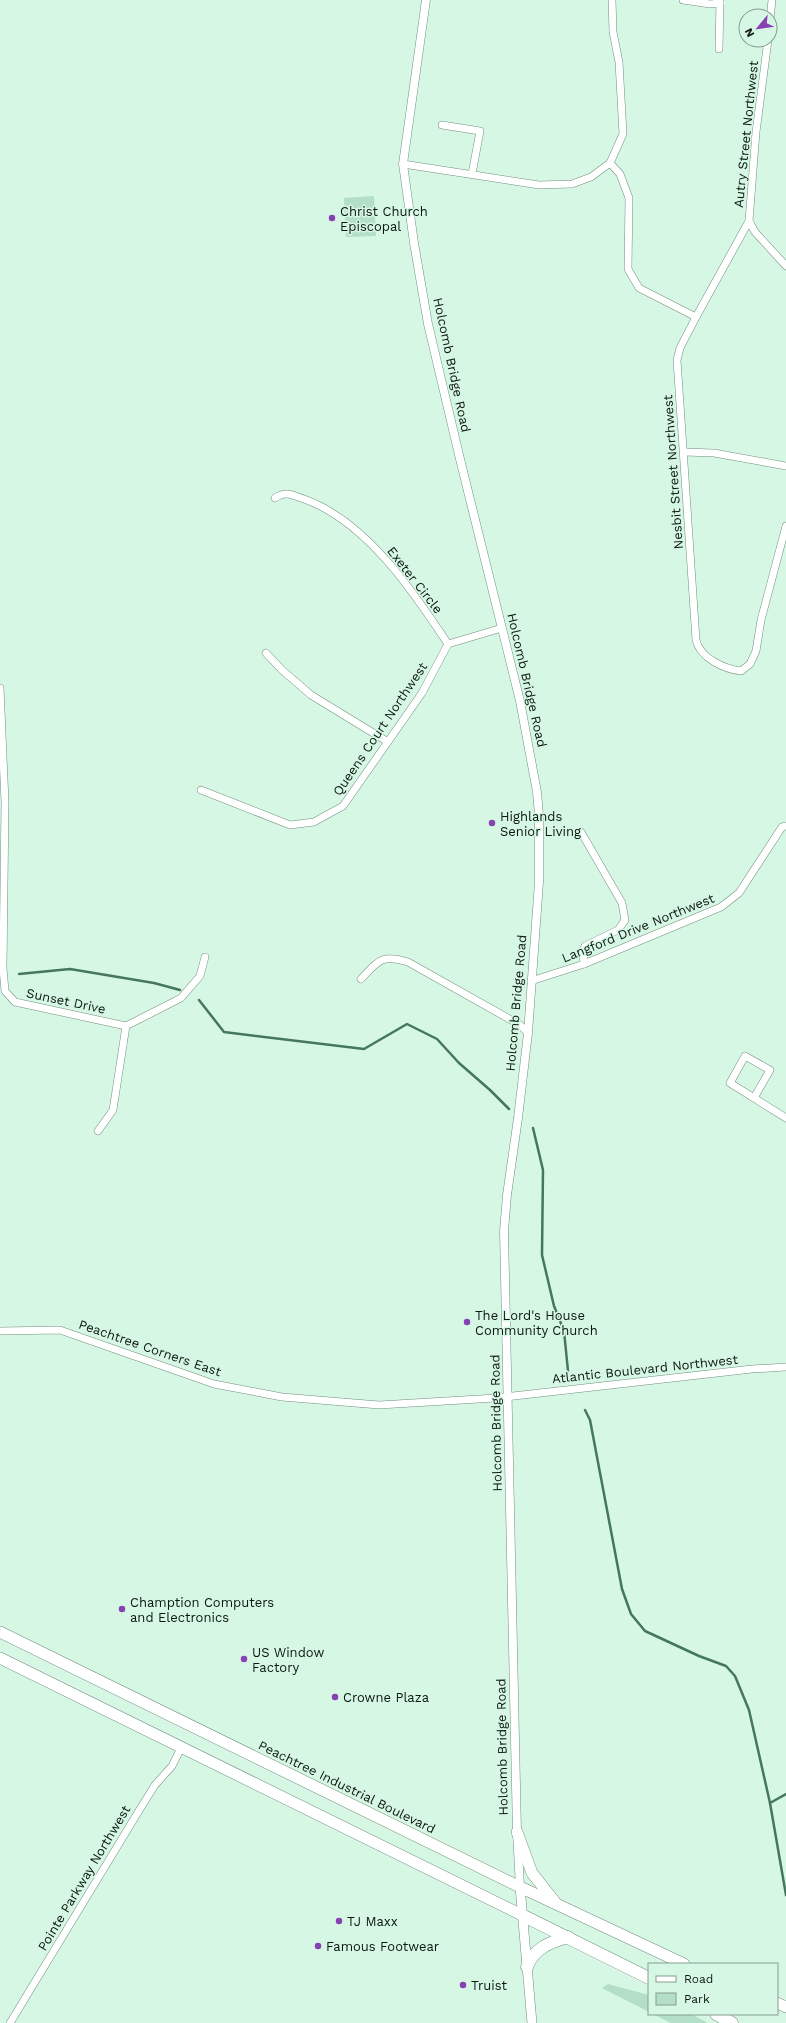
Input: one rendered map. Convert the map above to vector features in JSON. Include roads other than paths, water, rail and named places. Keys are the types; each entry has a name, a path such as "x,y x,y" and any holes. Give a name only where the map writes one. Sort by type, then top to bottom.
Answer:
{"highway":[{"name":"Peachtree Industrial Boulevard","path":"0,1632 520,1887 682,1963"},
{"path":"0,1658 181,1748 230,1770 648,1977"},
{"path":"517,1832 532,1873 558,1905"},
{"path":"527,1968 529,1961 539,1950 554,1941 568,1937"},
{"path":"718,2015 732,2023"}],"main road":[{"name":"Holcomb Bridge Road","path":"520,1887 532,2023"}],"street":[{"name":"Holcomb Bridge Road","path":"426,0 403,164 414,243 428,324 520,701 539,807 539,882 528,1033 507,1195 504,1231 517,1832 520,1887"},
{"path":"403,164 539,185 572,184 591,178 610,163 623,134 619,62 613,32 612,0"},
{"path":"683,0 710,4 720,2 719,49"},
{"name":"Autry Street Northwest","path":"767,48 756,132 749,221 755,232 786,266"},
{"path":"442,125 480,131 472,174"},
{"path":"610,163 620,174 630,198 628,269 639,288 696,317"},
{"name":"Nesbit Street Northwest","path":"749,221 696,317 680,348 677,360 696,643 707,656 716,663 741,671 750,664 756,651 758,636 786,526"},
{"path":"684,452 714,453 786,466"},
{"name":"Exeter Circle","path":"274,498 287,493 308,501 346,523 383,557 427,612 448,644"},
{"path":"448,644 502,628"},
{"name":"Queens Court Northwest","path":"201,790 290,825 314,822 343,806 422,693 448,644"},
{"path":"266,653 282,670 311,695 388,742"},
{"name":"Sunset Drive","path":"0,688 3,802 3,968 5,991 15,1002 126,1026"},
{"name":"Langford Drive Northwest","path":"531,981 584,964 721,907 739,893 782,827 786,826"},
{"path":"581,832 622,903 625,920 618,930 585,946 582,951 584,964"},
{"path":"98,1131 113,1110 126,1026 181,998 200,976 205,957"},
{"path":"361,979 378,961 393,957 408,962 520,1025 528,1033"},
{"path":"754,1098 770,1070 746,1056 730,1083 754,1098 786,1118"},
{"name":"Peachtree Corners East","path":"0,1331 60,1330 214,1384 248,1389 282,1397 379,1405 437,1403 508,1397"},
{"name":"Atlantic Boulevard Northwest","path":"508,1397 752,1369 786,1367"},
{"name":"Pointe Parkway Northwest","path":"10,2023 140,1809 155,1785 172,1766 181,1748"}],"waterway":[{"path":"19,974 70,969 154,983 180,990"},
{"path":"199,1000 224,1032 364,1049 407,1024 437,1039 459,1063 509,1109"},
{"path":"533,1128 543,1170 542,1255 554,1306 564,1331 568,1371"},
{"path":"585,1410 590,1420 622,1589 631,1614 645,1631 699,1656 726,1666 735,1676 749,1710 770,1803 786,1895"},
{"path":"770,1803 786,1794"}],"place":[{"name":"Christ Church Episcopal","path":"332,218"},
{"name":"Highlands Senior Living","path":"492,823"},
{"name":"The Lord's House Community Church","path":"467,1322"},
{"name":"Chamption Computers and Electronics","path":"122,1609"},
{"name":"US Window Factory","path":"244,1659"},
{"name":"Crowne Plaza","path":"335,1697"},
{"name":"TJ Maxx","path":"339,1921"},
{"name":"Famous Footwear","path":"318,1946"},
{"name":"Truist","path":"463,1985"}]}
